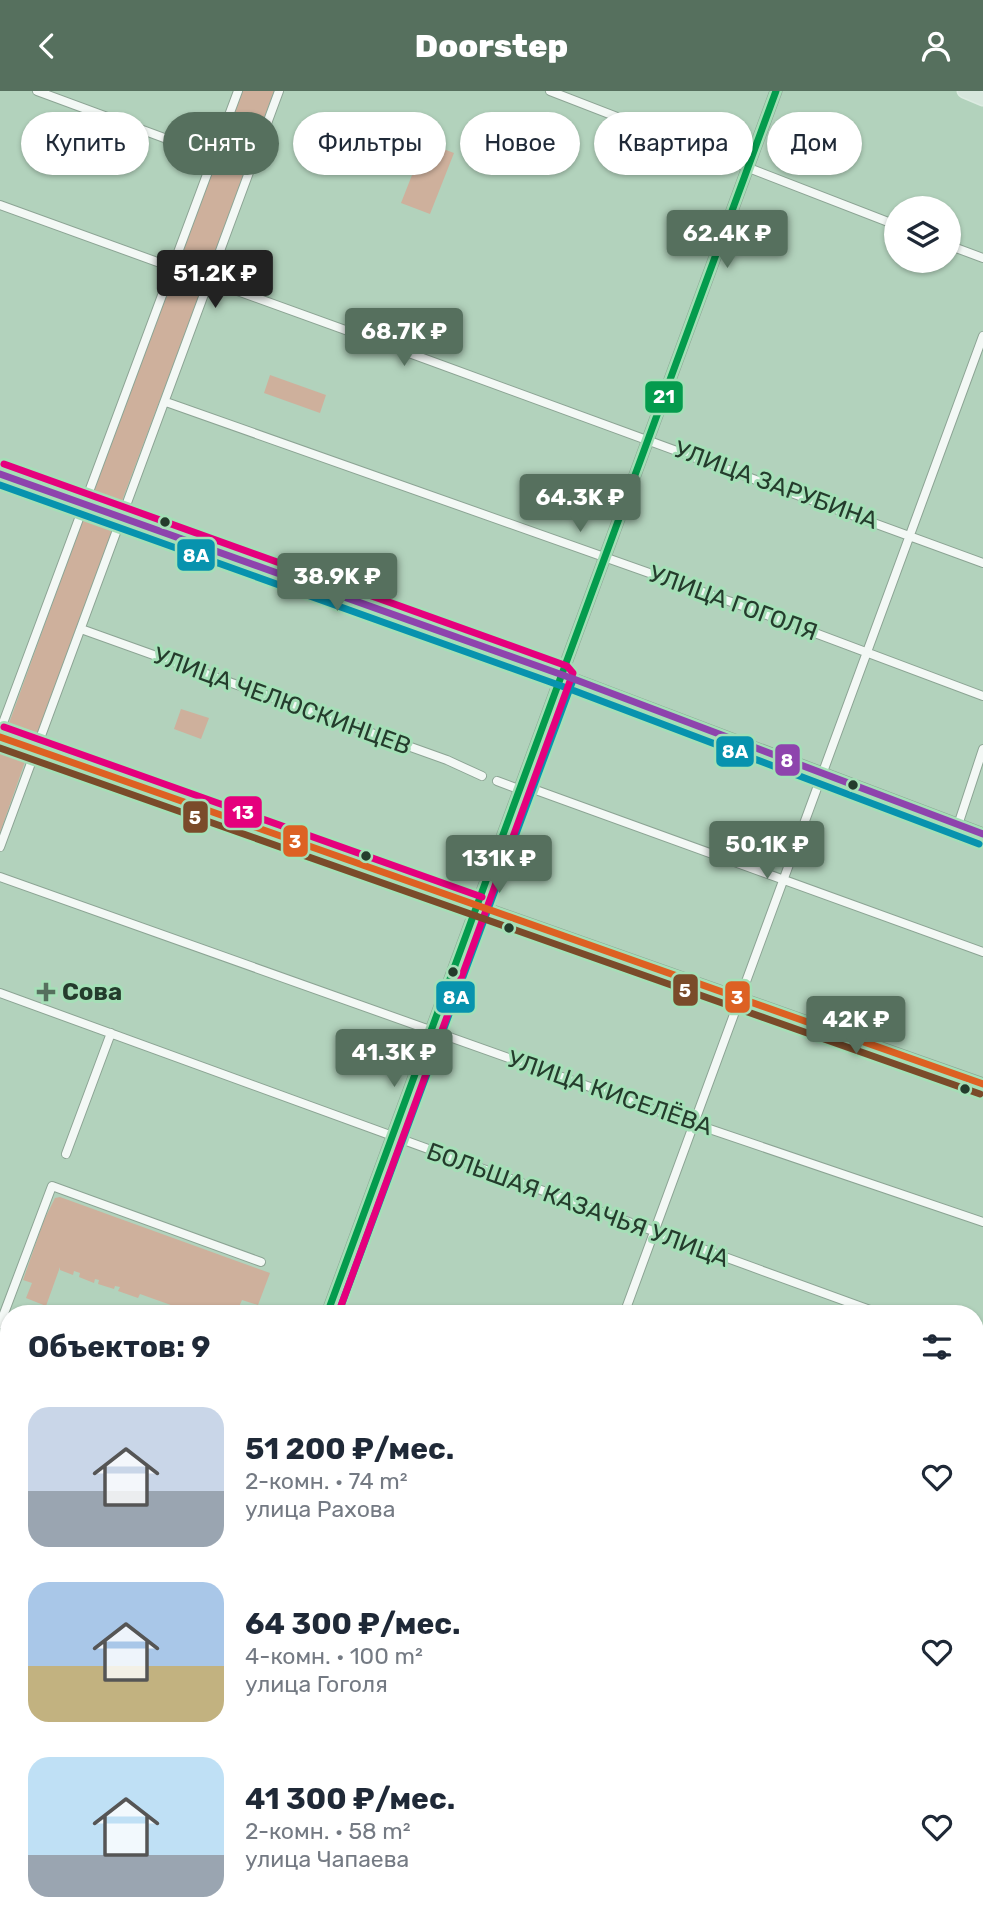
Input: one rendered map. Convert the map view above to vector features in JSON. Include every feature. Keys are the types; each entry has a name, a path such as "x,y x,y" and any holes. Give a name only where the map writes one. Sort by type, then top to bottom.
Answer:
{"main road":[{"path":"964,91 983,99"}],"street":[{"path":"37,91 163,138"},
{"path":"230,112 238,91"},
{"path":"0,847 279,91"},
{"path":"550,91 603,112"},
{"path":"753,155 776,91"},
{"path":"753,171 884,220"},
{"path":"0,731 206,175"},
{"path":"330,1305 746,175"},
{"name":"УЛИЦА ЗАРУБИНА","path":"0,205 649,439 983,563"},
{"path":"961,250 983,258"},
{"path":"627,1305 983,336"},
{"name":"УЛИЦА ГОГОЛЯ","path":"166,402 867,652 983,696"},
{"path":"0,474 563,675 983,834"},
{"name":"УЛИЦА ЧЕЛЮСКИНЦЕВ","path":"81,629 447,760 482,776"},
{"path":"0,737 983,1084"},
{"path":"958,825 983,749"},
{"path":"497,781 521,787 983,952"},
{"name":"УЛИЦА КИСЕЛЁВА","path":"0,877 983,1222"},
{"name":"БОЛЬШАЯ КАЗАЧЬЯ УЛИЦА","path":"0,993 856,1305"},
{"path":"66,1154 111,1033"},
{"path":"7,1305 52,1187 261,1262"}],"shaded area":[{"path":"241,91 274,91 266,112 233,112"},
{"path":"446,150 454,153 446,173"},
{"path":"210,175 243,175 208,271 203,274 178,263"},
{"path":"412,175 445,175 430,214 401,203"},
{"path":"177,275 202,288 120,506 93,497 92,493 171,278"},
{"path":"270,375 326,395 320,413 264,393"},
{"path":"89,516 110,523 113,531 37,735 30,740 10,732 8,726 83,519"},
{"path":"181,709 209,718 201,739 174,729"},
{"path":"0,746 27,756 0,833"},
{"path":"60,1197 270,1273 258,1305 242,1300 240,1305 171,1305 140,1294 138,1298 118,1291 120,1287 115,1286 114,1289 98,1284 99,1280 95,1279 94,1283 79,1277 80,1273 74,1271 73,1275 60,1270 60,1267 46,1305 26,1298 32,1283 23,1280 44,1220 55,1198"}],"transit line":[{"name":"21","path":"330,1305 776,91"},
{"name":"13","path":"4,464 567,666 573,673 341,1305"},
{"name":"8","path":"0,474 571,678 983,834"},
{"name":"8А","path":"0,485 567,688 979,844"},
{"name":"8А","path":"341,1305 573,680"},
{"name":"13","path":"4,727 482,897"},
{"name":"3","path":"0,737 983,1084"},
{"name":"5","path":"0,748 980,1094"}],"place":[{"name":"Сова","path":"46,992"}]}
